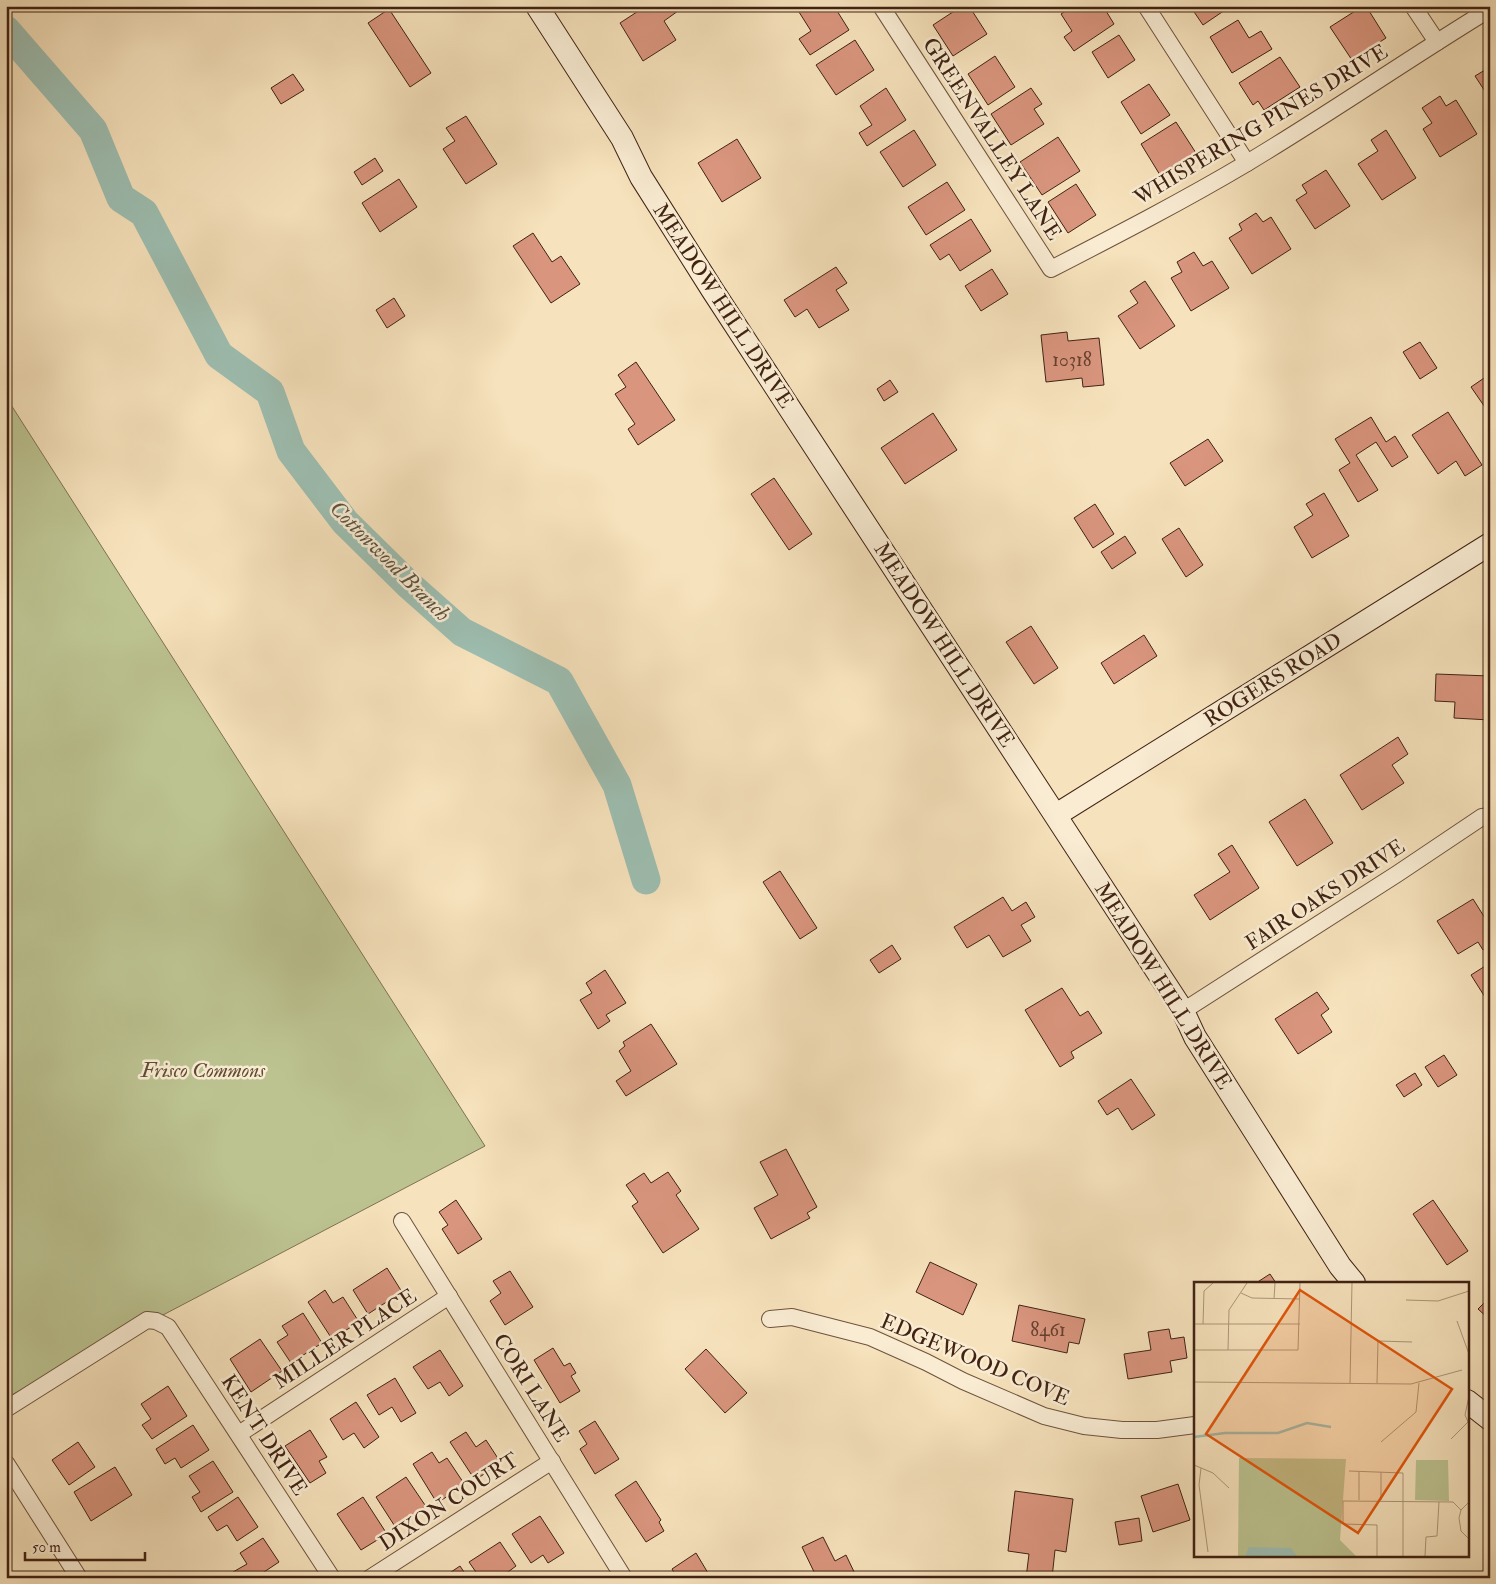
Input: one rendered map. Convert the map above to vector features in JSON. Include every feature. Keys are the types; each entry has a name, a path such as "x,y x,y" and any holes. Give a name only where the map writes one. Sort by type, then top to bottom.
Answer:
{"street":[{"name":"MEADOW HILL DRIVE","path":"537,6 622,138 641,177 708,283 943,646 1056,815 1183,1012 1196,1037 1340,1266 1353,1282"},
{"name":"GREENVALLEY LANE","path":"881,6 1051,269"},
{"path":"1146,6 1247,163"},
{"path":"1413,6 1437,42"},
{"name":"WHISPERING PINES DRIVE","path":"1051,269 1145,220 1247,163 1343,104 1490,9"},
{"name":"ROGERS ROAD","path":"1056,815 1490,544"},
{"name":"FAIR OAKS DRIVE","path":"1183,1012 1482,818 1490,816"},
{"name":"CORI LANE","path":"402,1221 624,1578"},
{"name":"MILLER PLACE","path":"239,1434 449,1296"},
{"name":"EDGEWOOD COVE","path":"770,1319 792,1317 870,1337 926,1362 962,1381 1044,1416 1084,1426 1122,1430 1157,1430 1194,1425"},
{"name":"KENT DRIVE","path":"6,1409 147,1320 156,1321 168,1327 332,1578"},
{"path":"1468,1402 1490,1419"},
{"name":"DIXON COURT","path":"370,1578 552,1461"},
{"path":"7,1463 79,1578"}],"green space":[{"name":"Frisco Commons","path":"6,397 485,1146 6,1398"}],"building":[{"path":"646,6 675,6 678,11 664,21 676,40 643,61 620,23"},
{"path":"808,6 834,6 849,30 810,55 799,39 811,31 799,12"},
{"path":"962,6 969,6 987,34 953,56 933,25"},
{"path":"1073,6 1103,6 1114,24 1074,51 1064,37 1072,31 1061,14"},
{"path":"1190,6 1227,6 1228,8 1203,25"},
{"path":"1363,6 1366,6 1386,38 1352,60 1330,27"},
{"path":"389,9 431,73 410,87 368,23"},
{"path":"1238,20 1249,38 1261,31 1272,49 1232,73 1210,37"},
{"path":"1119,35 1135,60 1108,78 1092,52"},
{"path":"855,40 874,70 836,95 816,65"},
{"path":"995,56 1015,87 988,105 968,74"},
{"path":"1280,57 1300,87 1264,110 1258,101 1253,105 1239,83"},
{"path":"1490,67 1490,99 1475,76"},
{"path":"293,74 304,90 281,104 271,88"},
{"path":"1149,84 1170,115 1141,134 1121,102"},
{"path":"886,88 906,120 867,146 859,133 872,125 860,106"},
{"path":"1031,88 1042,104 1034,109 1044,124 1011,145 991,114"},
{"path":"1440,96 1446,106 1456,100 1477,134 1440,157 1423,129 1432,123 1422,108"},
{"path":"466,116 497,164 466,184 443,149 455,141 446,128"},
{"path":"1176,122 1196,153 1160,175 1141,144"},
{"path":"914,130 936,165 903,187 880,152"},
{"path":"1386,130 1416,178 1382,200 1358,164 1378,151 1371,140"},
{"path":"1058,137 1080,171 1042,195 1020,162"},
{"path":"737,139 761,178 722,202 698,163"},
{"path":"375,158 383,171 362,185 354,172"},
{"path":"1326,170 1350,206 1315,229 1296,200 1307,193 1302,185"},
{"path":"399,179 417,207 380,232 362,203"},
{"path":"947,182 965,210 926,235 908,207"},
{"path":"1076,184 1096,215 1068,233 1048,202"},
{"path":"1256,213 1263,222 1271,217 1291,249 1252,274 1229,238 1242,230 1239,224"},
{"path":"971,219 991,251 960,271 949,254 940,260 930,245"},
{"path":"533,233 552,262 561,256 580,284 551,303 513,246"},
{"path":"1194,252 1203,266 1212,261 1229,288 1191,311 1171,278 1182,272 1177,262"},
{"path":"836,267 847,283 836,290 849,310 819,328 807,309 795,317 784,300"},
{"path":"992,269 1008,294 981,311 965,286"},
{"path":"1145,281 1175,326 1140,349 1118,316 1138,303 1130,291"},
{"path":"394,298 405,316 387,328 376,310"},
{"path":"1067,332 1068,341 1099,338 1104,385 1083,387 1082,378 1046,382 1041,335"},
{"path":"1420,342 1437,368 1420,379 1403,352"},
{"path":"636,362 675,420 638,445 628,429 635,424 615,394 626,387 618,375"},
{"path":"1490,374 1490,412 1489,413 1471,387"},
{"path":"890,380 898,392 884,401 877,389"},
{"path":"1448,412 1482,465 1465,476 1456,461 1438,474 1412,435"},
{"path":"933,413 957,450 905,484 881,448"},
{"path":"1371,417 1386,442 1395,436 1408,457 1392,467 1376,442 1356,455 1378,490 1358,502 1339,470 1350,463 1335,439"},
{"path":"1208,439 1223,461 1185,486 1170,463"},
{"path":"774,478 812,534 789,550 751,494"},
{"path":"1324,493 1349,536 1312,558 1294,527 1313,515 1306,504"},
{"path":"1095,504 1114,534 1093,548 1074,518"},
{"path":"1179,528 1203,565 1186,577 1162,539"},
{"path":"1125,536 1136,553 1112,569 1101,552"},
{"path":"1031,626 1058,668 1034,684 1006,642"},
{"path":"1144,635 1157,656 1114,684 1101,663"},
{"path":"1436,674 1490,676 1490,720 1454,718 1455,702 1435,701"},
{"path":"1398,737 1408,754 1392,765 1404,783 1362,810 1340,775"},
{"path":"1305,799 1333,843 1297,866 1269,822"},
{"path":"1232,845 1259,888 1210,920 1194,895 1230,872 1218,854"},
{"path":"780,871 817,928 800,939 763,882"},
{"path":"1003,897 1012,911 1026,902 1035,917 1021,925 1031,941 1003,957 989,935 967,948 954,927"},
{"path":"1473,899 1490,926 1490,946 1483,950 1478,942 1458,954 1437,921"},
{"path":"892,945 901,959 879,973 870,960"},
{"path":"1490,963 1490,1005 1471,975"},
{"path":"605,970 626,1003 606,1015 610,1021 598,1029 580,1000 592,993 586,983"},
{"path":"1062,988 1080,1016 1088,1011 1102,1033 1071,1052 1074,1058 1060,1067 1025,1010"},
{"path":"1317,992 1329,1009 1321,1015 1332,1032 1298,1054 1275,1019"},
{"path":"651,1024 677,1064 626,1096 616,1081 631,1071 619,1051 625,1046 623,1042"},
{"path":"1444,1055 1457,1075 1438,1087 1425,1067"},
{"path":"1415,1073 1422,1085 1404,1097 1396,1085"},
{"path":"1131,1079 1155,1115 1132,1130 1118,1108 1107,1115 1098,1101"},
{"path":"786,1149 817,1207 807,1213 810,1218 771,1239 754,1208 778,1195 760,1162"},
{"path":"668,1172 681,1191 676,1195 699,1229 663,1253 632,1206 638,1202 626,1185 644,1173 651,1183"},
{"path":"456,1200 482,1239 458,1254 442,1229 448,1225 439,1212"},
{"path":"1433,1200 1468,1251 1447,1265 1413,1214"},
{"path":"930,1262 977,1284 963,1315 916,1292"},
{"path":"387,1268 402,1292 368,1314 353,1290"},
{"path":"510,1271 533,1307 505,1325 490,1301 501,1293 493,1281"},
{"path":"1270,1274 1275,1282 1258,1282"},
{"path":"325,1290 333,1303 343,1297 359,1322 332,1339 308,1302"},
{"path":"1490,1297 1490,1320 1478,1309"},
{"path":"1019,1305 1085,1319 1079,1344 1069,1342 1067,1353 1012,1341"},
{"path":"303,1313 322,1343 291,1363 277,1342 288,1335 282,1326"},
{"path":"1169,1329 1171,1339 1184,1337 1187,1358 1170,1361 1172,1372 1128,1379 1124,1354 1151,1350 1148,1332"},
{"path":"260,1339 282,1371 251,1392 230,1359"},
{"path":"553,1348 564,1366 570,1363 576,1373 571,1376 580,1391 560,1403 534,1360"},
{"path":"706,1349 747,1393 725,1413 685,1369"},
{"path":"440,1350 463,1386 449,1396 440,1382 428,1389 413,1367"},
{"path":"395,1378 416,1413 401,1422 392,1407 379,1415 367,1395"},
{"path":"168,1386 187,1416 152,1439 142,1425 151,1419 141,1404"},
{"path":"356,1402 379,1437 364,1448 354,1433 343,1440 330,1419"},
{"path":"595,1421 619,1459 595,1474 580,1449 587,1444 579,1431"},
{"path":"193,1425 209,1450 181,1468 175,1458 165,1464 156,1449"},
{"path":"310,1430 327,1457 319,1461 326,1473 310,1483 285,1446"},
{"path":"466,1432 476,1447 486,1440 501,1463 475,1480 450,1442"},
{"path":"78,1442 95,1467 69,1485 52,1460"},
{"path":"432,1452 439,1463 447,1458 465,1485 437,1503 413,1464"},
{"path":"213,1461 233,1492 201,1512 192,1497 200,1492 189,1476"},
{"path":"115,1467 132,1495 91,1521 74,1492"},
{"path":"406,1477 427,1508 396,1528 376,1497"},
{"path":"636,1481 661,1520 659,1522 664,1531 646,1542 615,1495"},
{"path":"1178,1484 1190,1520 1153,1532 1141,1496"},
{"path":"1015,1491 1073,1499 1066,1552 1055,1550 1052,1578 1026,1578 1029,1554 1008,1551"},
{"path":"238,1497 258,1527 237,1541 227,1525 217,1531 208,1517"},
{"path":"363,1497 387,1534 361,1550 337,1514"},
{"path":"540,1516 564,1553 548,1563 543,1555 531,1563 512,1534"},
{"path":"1139,1518 1142,1541 1119,1545 1115,1522"},
{"path":"823,1537 835,1561 846,1555 857,1578 817,1578 802,1547"},
{"path":"263,1538 279,1562 255,1578 237,1578 233,1572 247,1564 240,1553"},
{"path":"500,1542 516,1566 500,1578 480,1578 469,1562"},
{"path":"696,1553 711,1578 677,1578 672,1569"},
{"path":"460,1566 468,1578 442,1578"}],"waterway":[{"name":"Cottonwood Branch","path":"6,30 93,130 121,198 144,213 219,355 270,392 291,451 345,522 409,585 462,632 559,681 617,785 646,880"}]}
